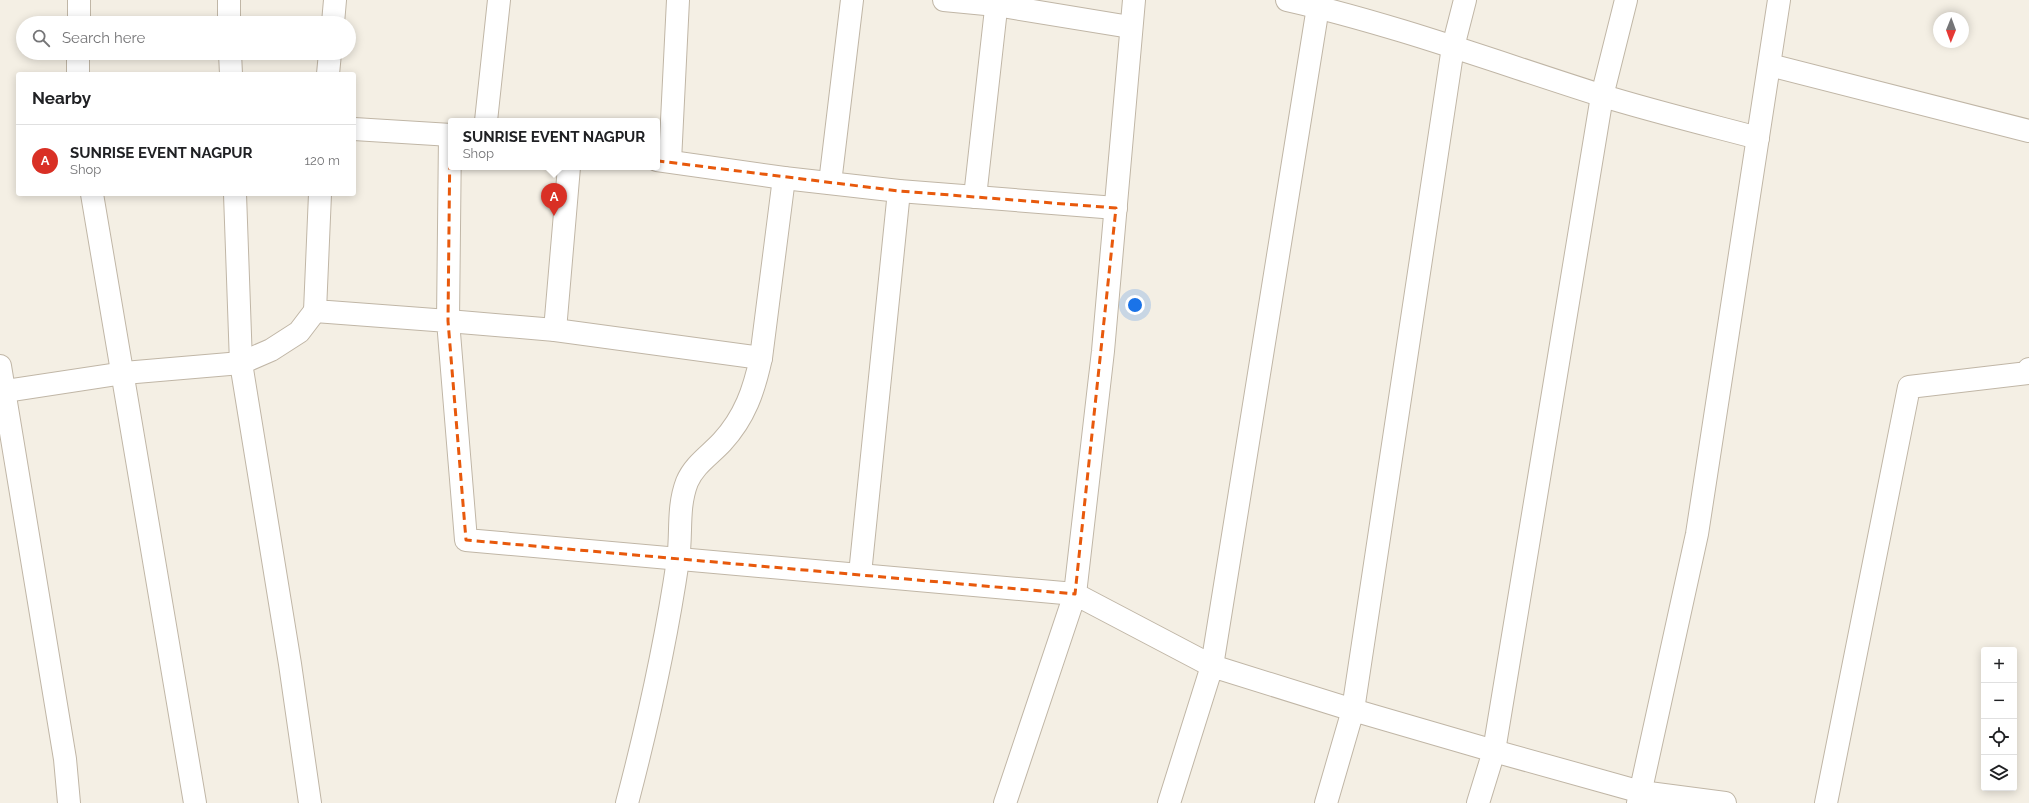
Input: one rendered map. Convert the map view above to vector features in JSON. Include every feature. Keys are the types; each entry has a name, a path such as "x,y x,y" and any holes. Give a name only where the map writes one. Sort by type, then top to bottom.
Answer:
{"street":[{"path":"78,16 79,0"},
{"path":"228,0 229,16"},
{"path":"334,16 335,0"},
{"path":"486,118 499,0"},
{"path":"678,0 663,160 830,184 899,191 1116,208"},
{"path":"830,184 852,0"},
{"path":"944,0 997,3 1130,27"},
{"path":"1005,803 1075,594 1103,351 1130,27 1134,0"},
{"path":"1287,0 1318,7 1454,48 1602,96 1758,138"},
{"path":"1326,803 1353,710 1454,48 1465,0"},
{"path":"1478,803 1494,751 1602,96 1626,0"},
{"path":"1640,797 1697,534 1779,0"},
{"path":"975,197 997,3"},
{"path":"1169,803 1212,666 1318,7"},
{"path":"78,60 78,72"},
{"path":"230,60 231,72"},
{"path":"328,72 329,60"},
{"path":"1770,65 2029,131"},
{"path":"356,129 448,135"},
{"path":"450,170 448,320 466,540 1075,594 1212,666 1353,710 1494,751 1640,797 1725,803"},
{"path":"555,330 569,170"},
{"path":"627,803 647,726 678,559 680,508 687,482 701,461 722,442 747,407 755,384 761,358 784,178"},
{"path":"860,574 899,191"},
{"path":"92,196 124,373 195,803"},
{"path":"235,196 241,363 290,664 310,803"},
{"path":"2,391 124,373 241,363 270,350 299,332 315,311 320,196"},
{"path":"315,311 448,320 555,330 761,358"},
{"path":"0,366 2,391 65,759 69,803"},
{"path":"1826,803 1909,387 2029,372"}],"highlighted area":[{"path":"450,135 899,191 1116,208 1075,594 466,540 448,321"}],"place":[{"name":"SUNRISE EVENT NAGPUR","path":"554,216"}]}
